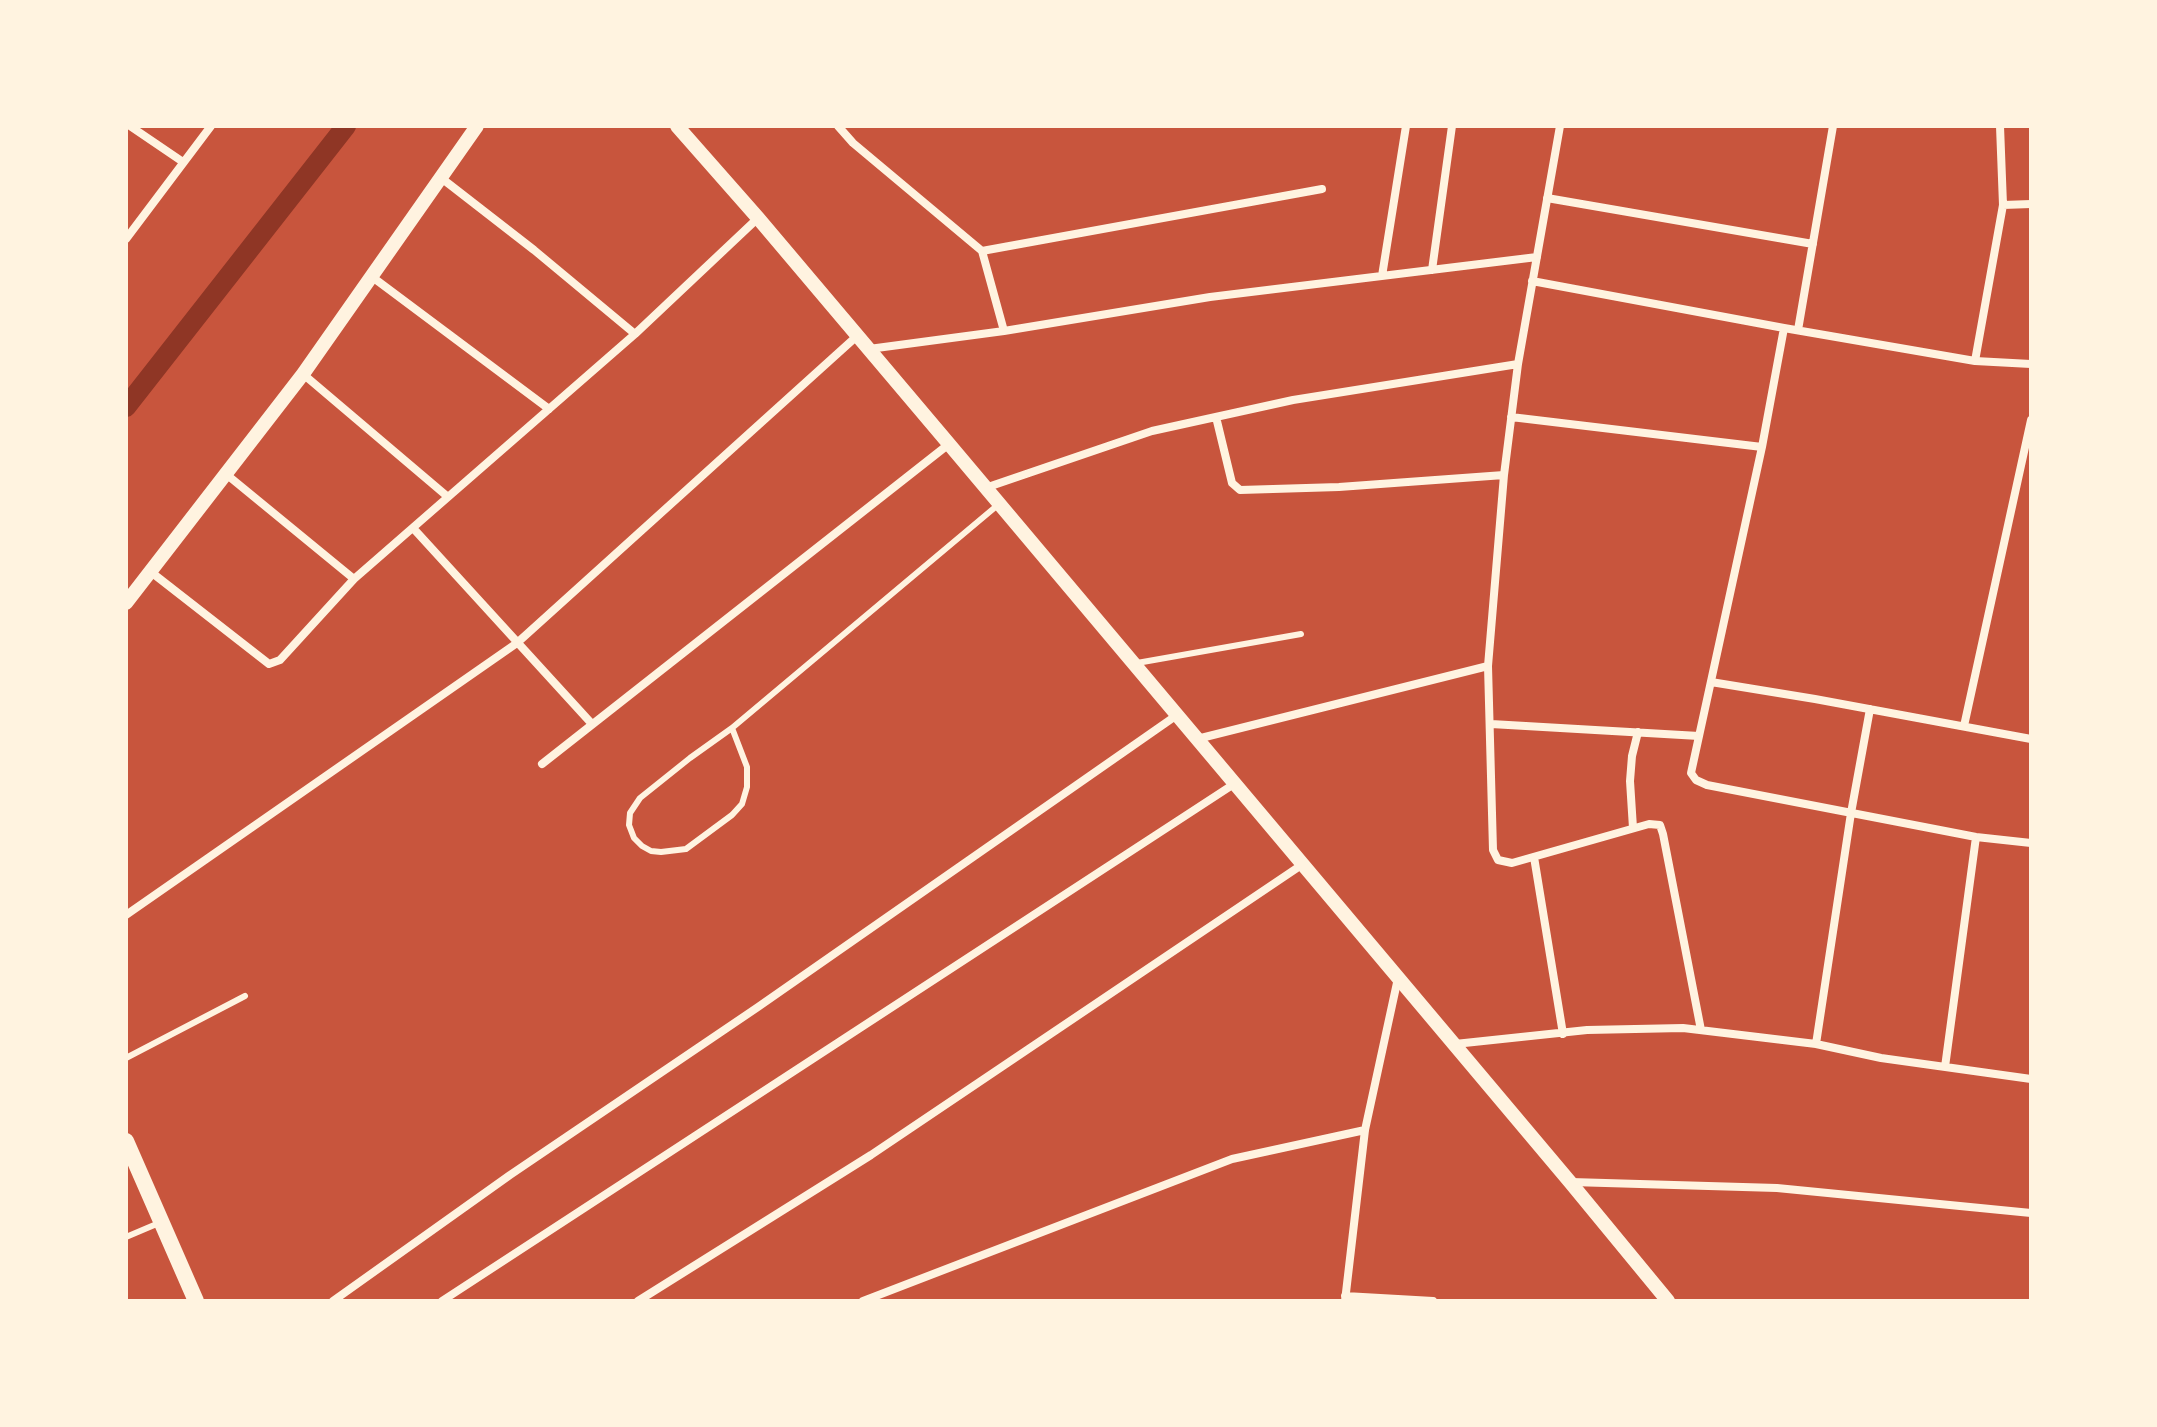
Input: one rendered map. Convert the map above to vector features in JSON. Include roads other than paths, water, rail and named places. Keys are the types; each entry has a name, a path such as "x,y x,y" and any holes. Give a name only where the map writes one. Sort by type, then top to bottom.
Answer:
{"main road":[{"path":"126,1141 196,1301"}],"street":[{"path":"130,126 183,162"},
{"path":"126,239 211,126"},
{"path":"126,603 303,374 477,126"},
{"path":"677,126 758,218 1570,1182 1662,1300"},
{"path":"838,126 853,143 982,251 1004,331"},
{"path":"1382,276 1406,126"},
{"path":"1432,270 1452,126"},
{"path":"1560,126 1518,364 1504,475 1488,666 1493,850 1498,860 1512,863 1633,828 1660,825 1701,1030"},
{"path":"1798,330 1833,126"},
{"path":"1975,361 2003,205 2000,126"},
{"path":"440,177 635,334"},
{"path":"982,251 1322,189"},
{"path":"1547,198 1813,244"},
{"path":"2003,205 2031,204"},
{"path":"151,572 269,664 280,660 354,579 635,334 758,218"},
{"path":"868,349 1004,331 1210,297 1537,257"},
{"path":"371,276 549,409"},
{"path":"1532,281 1975,361 2031,364"},
{"path":"1784,328 1762,447 1691,773 1696,780 1707,785 1976,837 2031,843"},
{"path":"126,915 517,643 857,336"},
{"path":"985,488 1152,431 1293,400 1518,364"},
{"path":"303,374 448,497"},
{"path":"1216,417 1232,483 1240,490 1339,487 1504,475"},
{"path":"1511,417 1762,447"},
{"path":"1964,726 2031,420"},
{"path":"542,764 949,444"},
{"path":"226,474 354,579"},
{"path":"413,528 592,724"},
{"path":"1197,739 1488,666"},
{"path":"1711,682 2031,739"},
{"path":"1816,1044 1870,709"},
{"path":"333,1301 510,1175 758,1007 1177,715"},
{"path":"1491,724 1699,736"},
{"path":"1633,828 1630,781 1638,732"},
{"path":"442,1301 1234,784"},
{"path":"1945,1067 1976,837"},
{"path":"1534,857 1563,1034"},
{"path":"638,1301 871,1155 1303,864"},
{"path":"1398,977 1365,1130 1345,1299 1433,1301"},
{"path":"1454,1044 1587,1030 1683,1028 1816,1044 1881,1058 2031,1079"},
{"path":"863,1301 1232,1159 1365,1130"},
{"path":"1570,1182 1777,1188 2031,1213"}],"lane":[{"path":"732,728 747,767 747,787 742,804 686,849 661,852 642,846 634,838 629,825 630,813 640,798 732,728 999,504"},
{"path":"1133,664 1301,634"},
{"path":"126,1058 245,996"},
{"path":"126,1237 160,1222"}],"waterway":[{"path":"126,407 346,126"}]}
